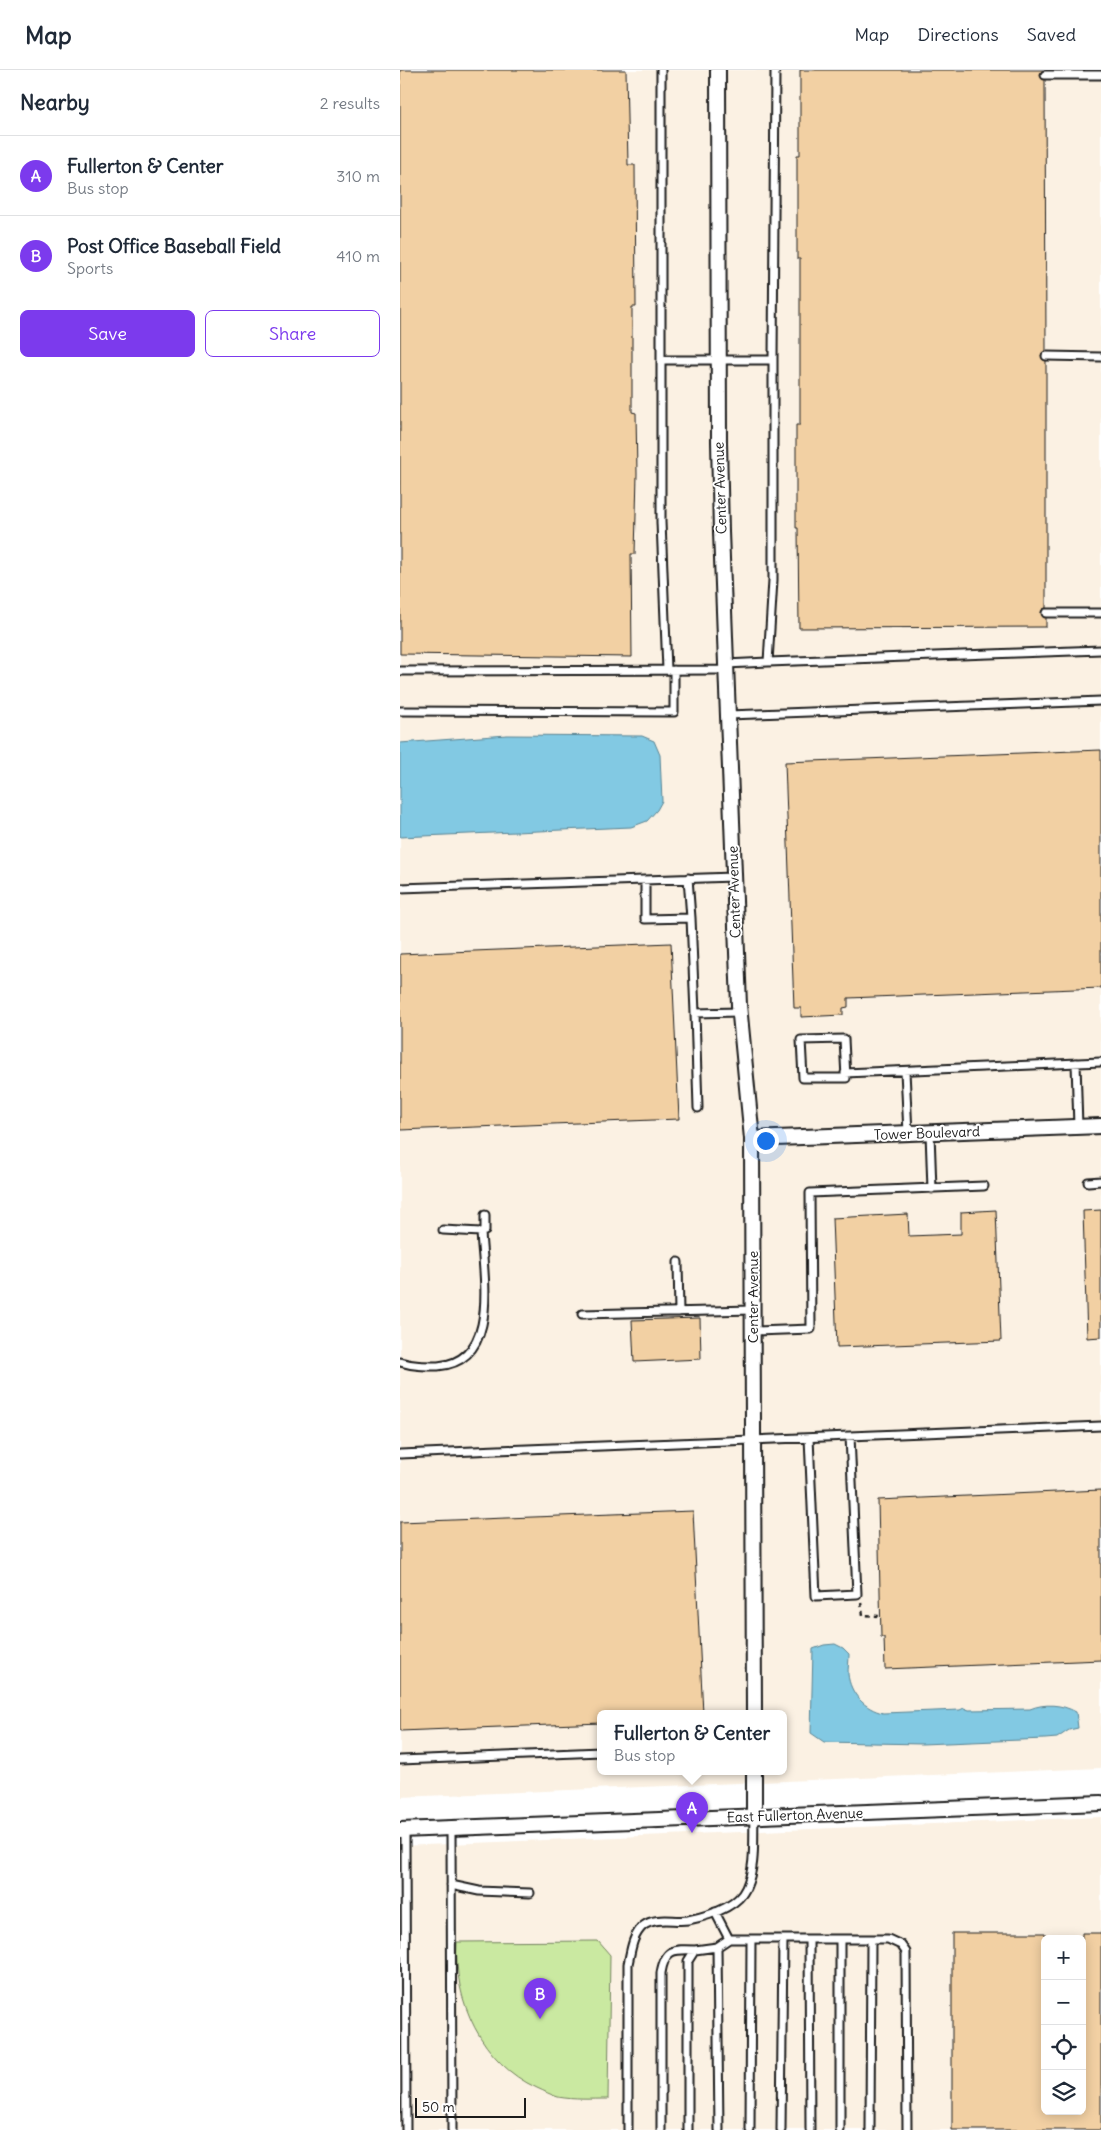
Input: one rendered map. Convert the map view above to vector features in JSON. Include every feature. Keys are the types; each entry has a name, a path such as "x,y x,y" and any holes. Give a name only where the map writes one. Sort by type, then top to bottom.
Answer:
{"street":[{"name":"Center Avenue","path":"718,70 719,442 726,667 739,1012 752,1140 754,1710"},
{"name":"Tower Boulevard","path":"752,1140 1101,1126"},
{"path":"754,1775 754,1817"},
{"name":"East Fullerton Avenue","path":"402,1830 1101,1804"}],"lane":[{"path":"400,710 674,712 661,522 661,70"},
{"path":"768,662 774,580 775,70"},
{"path":"1045,74 1101,74"},
{"path":"1046,356 1101,356"},
{"path":"662,360 774,360"},
{"path":"1046,613 1101,614"},
{"path":"400,671 670,670 726,667 768,662 1101,650"},
{"path":"728,715 1101,701"},
{"path":"400,888 734,877"},
{"path":"688,878 698,1108"},
{"path":"644,880 645,919 691,918"},
{"path":"695,1013 739,1012"},
{"path":"844,1039 846,1073 846,1078 803,1078 801,1040 844,1039"},
{"path":"846,1073 1101,1062"},
{"path":"1076,1064 1078,1127"},
{"path":"905,1071 908,1133"},
{"path":"930,1132 932,1188"},
{"path":"1088,1182 1101,1181"},
{"path":"753,1331 811,1329 810,1194 984,1186"},
{"path":"443,1230 485,1232 485,1215"},
{"path":"400,1362 422,1367 445,1365 459,1361 471,1352 483,1326 481,1232"},
{"path":"678,1262 679,1312"},
{"path":"582,1314 753,1310"},
{"path":"400,1454 1101,1426"},
{"path":"809,1438 816,1596 857,1594 850,1436"},
{"path":"400,1760 597,1752"},
{"path":"628,2130 628,1964 632,1943 644,1926 661,1920 687,1920 732,1905 746,1890 753,1867 754,1817"},
{"path":"451,1828 452,2130"},
{"path":"402,1830 406,2130"},
{"path":"451,1884 479,1891 530,1893"},
{"path":"715,1912 729,1938"},
{"path":"661,2130 662,1966 663,1960 670,1952 678,1949 695,1950 717,1947 729,1938 888,1938 902,1945 906,1952 907,2130"},
{"path":"750,2130 751,1938"},
{"path":"781,2130 783,1938"},
{"path":"809,1938 810,2130"},
{"path":"840,1938 840,2130"},
{"path":"870,2130 871,1938"},
{"path":"717,1947 719,2130"},
{"path":"688,2130 688,1962 695,1950"}],"path":[{"path":"857,1594 863,1615 881,1616"}],"shaded area":[{"path":"400,70 1101,70 1101,1768 400,1797"},
{"path":"1101,1817 1101,2130 400,2130 400,1846"}],"green space":[{"path":"598,1941 610,1955 608,2099 558,2097 518,2077 501,2063 486,2046 466,2008 457,1964 457,1942"}],"water":[{"path":"507,735 642,736 654,741 660,755 662,801 647,821 631,827 400,837 400,743"},
{"path":"835,1644 849,1654 849,1681 855,1694 860,1700 876,1711 883,1713 960,1710 964,1708 969,1710 1030,1709 1053,1705 1065,1707 1076,1712 1078,1728 1069,1730 1057,1738 1045,1739 922,1744 824,1742 811,1733 813,1649"}],"building":[{"path":"400,70 626,70 628,165 635,165 636,307 632,307 632,412 636,413 637,474 635,554 631,554 632,657 400,654"},
{"path":"800,70 1044,70 1040,75 1045,80 1046,351 1041,356 1046,361 1046,608 1041,613 1046,618 1046,627 799,628 798,528 796,528 796,425 800,425 800,259 797,259 797,155 800,155"},
{"path":"1101,750 1101,988 848,998 848,1007 843,1008 843,1015 801,1017 801,1008 794,1008 785,762"},
{"path":"671,943 679,1119 400,1130 400,954"},
{"path":"996,1210 1001,1341 837,1347 832,1218 908,1214 909,1236 961,1234 961,1212"},
{"path":"1101,1210 1101,1337 1087,1338 1083,1211"},
{"path":"700,1318 701,1359 634,1362 632,1320"},
{"path":"1101,1490 1101,1660 885,1669 884,1637 881,1637 878,1500"},
{"path":"693,1511 703,1710 597,1710 597,1723 400,1731 400,1522"},
{"path":"952,1933 1045,1933 1045,1935 1041,1935 1041,2115 1086,2115 1086,1935 1082,1935 1082,1933 1101,1933 1101,2130 952,2130"}],"place":[{"name":"Fullerton & Center","path":"692,1833"},
{"name":"Post Office Baseball Field","path":"540,2019"}]}
